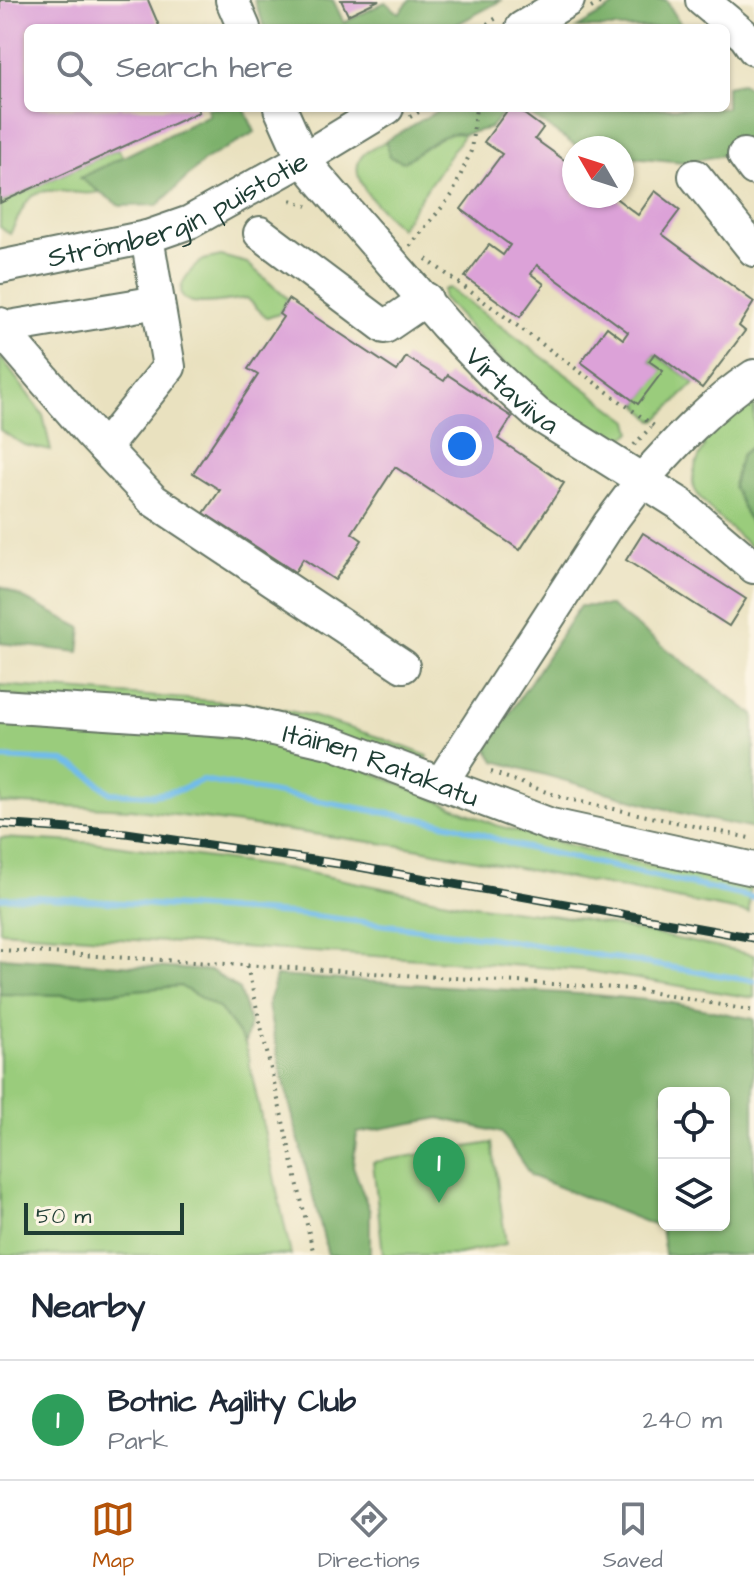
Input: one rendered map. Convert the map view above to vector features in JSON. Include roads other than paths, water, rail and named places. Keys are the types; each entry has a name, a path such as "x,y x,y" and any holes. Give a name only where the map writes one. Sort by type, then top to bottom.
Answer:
{"street":[{"path":"232,0 242,24"},
{"path":"529,24 568,0"},
{"path":"702,0 745,36 754,49"},
{"name":"Virtaviiva","path":"282,112 303,159 344,209 407,251 426,299 492,373 537,414 680,504 754,567"},
{"name":"Strömbergin puistotie","path":"0,267 147,237 190,222 380,112"},
{"path":"695,176 754,250"},
{"path":"260,233 385,327 426,299"},
{"path":"104,448 169,367 147,237"},
{"path":"1,326 158,302"},
{"path":"1,326 104,448 153,500 403,666"},
{"path":"449,771 609,524 642,480 686,431 737,386 754,376"},
{"name":"Itäinen Ratakatu","path":"0,706 243,722 449,771 551,825 754,869"}],"waterway":[{"path":"0,758 64,761 88,774 110,793 154,795 179,790 202,780 454,825 514,845 754,898"},
{"path":"0,898 34,897 306,915 486,937 754,981"}],"railway":[{"path":"0,824 126,833 354,866 754,938"}],"place":[{"name":"Botnic Agility Club","path":"439,1203"}]}
